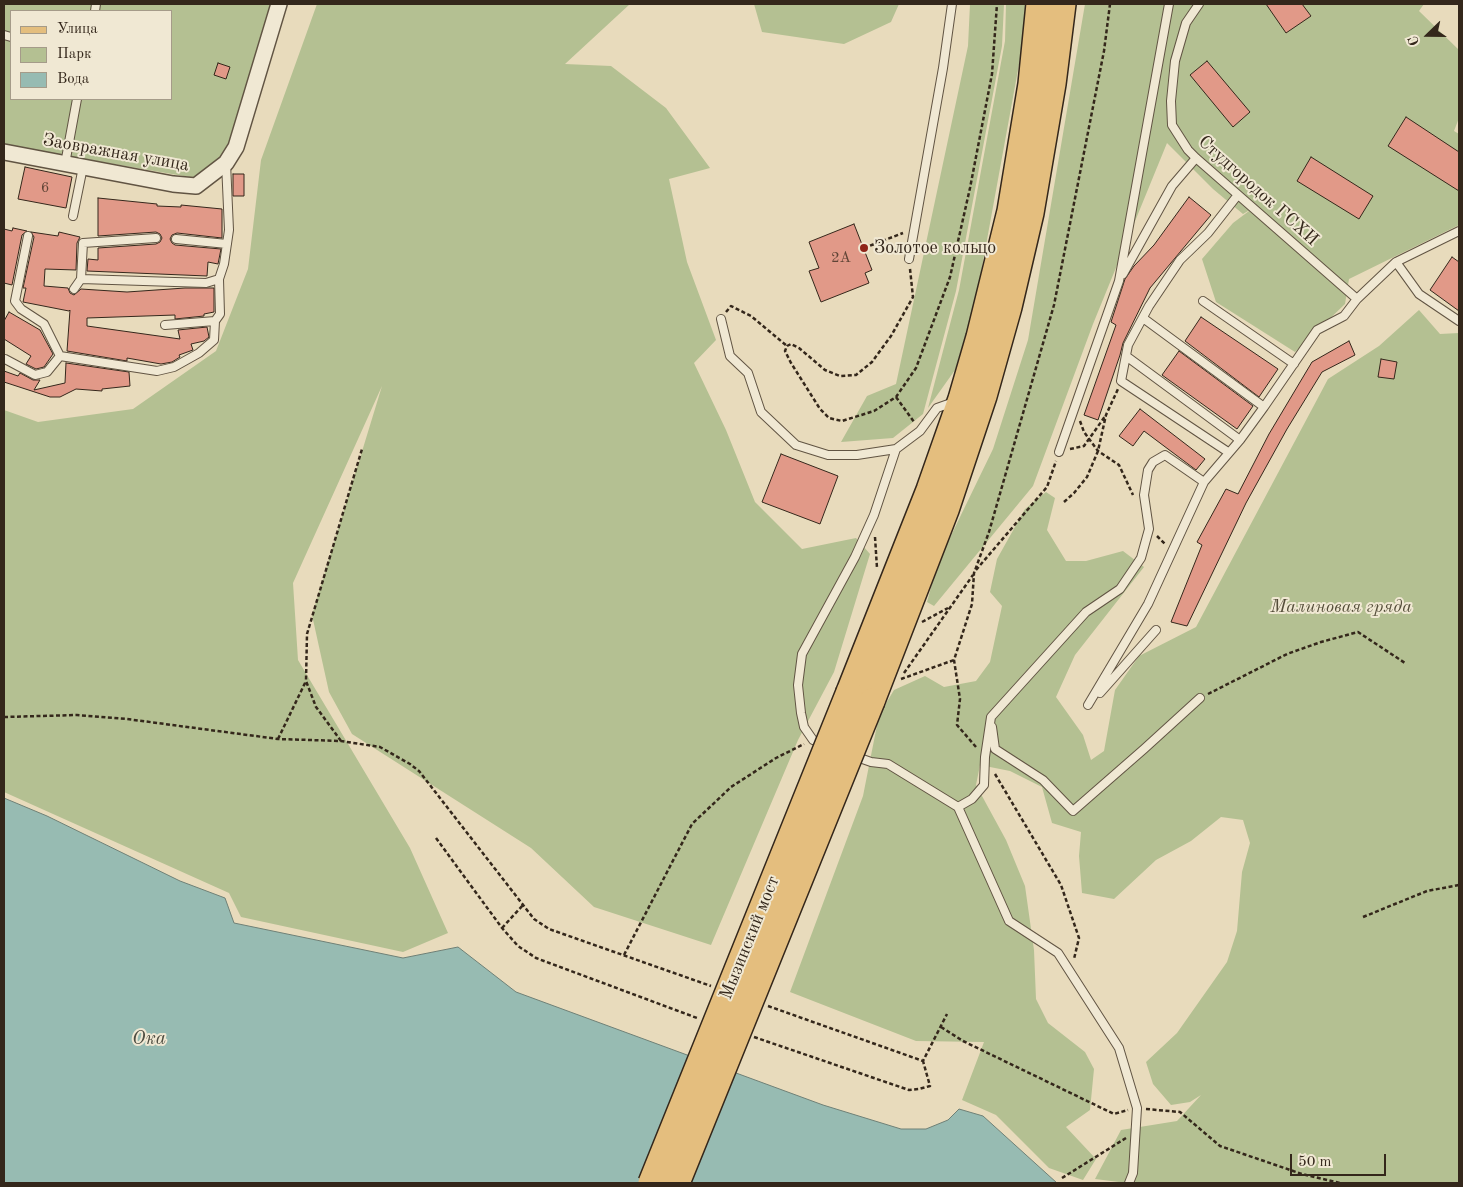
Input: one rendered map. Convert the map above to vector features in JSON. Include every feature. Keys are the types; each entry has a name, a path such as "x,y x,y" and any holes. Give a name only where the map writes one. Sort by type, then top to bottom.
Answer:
{"main road":[{"path":"860,697 891,587 929,490 961,399 990,295 1010,211 1031,84 1039,4"},
{"path":"860,697 946,510 984,396 1009,307 1031,213 1053,84 1062,4"},
{"name":"Мызинский мост","path":"651,1183 860,697"},
{"name":"Мызинский мост","path":"677,1183 860,697"}],"street":[{"name":"Заовражная улица","path":"4,152 173,184 196,186 226,163 236,147 279,4"}],"lane":[{"path":"909,259 942,78 952,4"},
{"path":"1059,452 1119,281 1169,4"},
{"name":"Студгородок ГСХИ","path":"1198,4 1186,23 1175,61 1171,101 1172,125 1188,150 1196,158 1357,299"},
{"path":"65,164 77,100"},
{"path":"1119,281 1172,186 1196,158"},
{"path":"60,356 158,371 174,367 199,352 214,340 215,321 220,314 219,279 224,264 228,230 226,163"},
{"path":"73,216 83,167"},
{"path":"1228,452 1121,381 1128,345 1149,306 1180,260 1208,233 1238,196"},
{"path":"1156,630 1088,706 1148,604 1204,482 1240,440 1317,330 1344,316 1357,299 1396,262 1459,231"},
{"path":"28,236 15,301 21,309 44,324 60,356"},
{"path":"74,289 81,279 83,243 156,238"},
{"path":"176,239 227,244"},
{"path":"1396,262 1419,294 1459,321"},
{"path":"81,279 206,283 219,279"},
{"path":"1203,301 1294,364"},
{"path":"1143,318 1264,407"},
{"path":"721,319 730,356 748,373 761,412 796,445 828,455 856,455 896,449 920,431 938,408 961,399"},
{"path":"165,325 215,321"},
{"path":"5,359 35,375 47,372 60,356"},
{"path":"1126,356 1240,440"},
{"path":"896,449 874,515 855,557 802,654 798,685 804,727 813,740 871,762 888,764 958,807 1009,921 1058,952 1119,1048 1137,1108 1134,1173 1129,1183"},
{"path":"958,807 972,799 984,786 985,758 991,717 1086,612 1120,589 1140,558 1149,530 1144,495 1148,470 1153,462 1165,455 1204,482"},
{"path":"991,717 995,749 1043,780 1073,811 1200,698"}],"path":[{"path":"787,346 785,351 820,409 829,418 842,421 874,411 896,397 916,368 950,277 992,74 997,4"},
{"path":"1071,972 1079,938 1061,885 985,758 957,725 960,699 954,660 972,604 974,573 989,532 1054,305 1104,51 1110,4"},
{"path":"864,248 894,237"},
{"path":"787,346 791,344 799,348 825,370 840,376 856,375 872,362 891,336 913,297 909,259"},
{"path":"721,319 731,306 751,316 787,346"},
{"path":"1064,502 1087,477 1098,450 1106,415 1121,381"},
{"path":"896,397 920,431"},
{"path":"1076,403 1078,416 1084,432 1098,450"},
{"path":"954,660 899,680 974,573 1047,486 1059,452 1084,446 1106,415"},
{"path":"341,741 316,707 306,681 307,634 362,449"},
{"path":"874,515 878,577 891,587"},
{"path":"916,626 950,608"},
{"path":"1200,698 1287,654 1358,632 1405,663"},
{"path":"278,739 306,681"},
{"path":"4,717 77,715 127,719 278,739 341,741 380,747 419,771 534,919 549,929 718,988"},
{"path":"624,955 692,824 731,787 776,758 813,740"},
{"path":"436,838 502,928 523,905"},
{"path":"1363,918 1428,891 1459,885"},
{"path":"764,1005 923,1061"},
{"path":"930,1086 923,1061 948,1014"},
{"path":"1062,1178 1136,1132"}],"green space":[{"path":"4,4 274,4 234,146 195,178 4,145"},
{"path":"317,4 630,4 565,64 611,66 666,108 710,168 669,179 687,262 716,340 694,363 726,430 755,502 802,549 856,538 870,554 834,672 798,740 711,945 594,907 531,848 352,734 329,692 312,615 382,386 293,583 298,660 410,848 448,933 403,952 241,917 229,893 4,792 4,410 38,422 133,409 216,351 248,269 261,160"},
{"path":"754,4 899,4 891,22 844,44 762,32"},
{"path":"970,4 1004,4 1002,46 956,291 923,414 893,438 841,442 867,396 896,384 968,46"},
{"path":"1006,4 1028,4 1028,15 976,300 955,370 928,408 959,290 1005,41"},
{"path":"1085,4 1424,4 1419,11 1459,50 1459,118 1454,131 1459,134 1459,225 1349,279 1345,304 1295,352 1216,302 1202,259 1233,223 1253,208 1243,214 1213,189 1167,143 1093,324 1033,486 934,606 927,602 936,569 993,449 1028,340"},
{"name":"Малиновая гряда","path":"1419,310 1440,334 1459,333 1459,1183 1127,1183 1095,1179 1121,1130 1177,1121 1201,1095 1190,1102 1171,1105 1153,1084 1146,1062 1177,1033 1227,962 1237,931 1242,872 1250,843 1243,820 1221,817 1191,841 1156,860 1114,899 1082,893 1079,856 1081,832 1052,823 1042,787 1010,771 980,765 976,785 1006,840 1025,886 1034,950 1036,999 1048,1023 1085,1052 1094,1069 1090,1110 1066,1127 1096,1159 1083,1180 1049,1168 996,1115 962,1100 984,1042 916,1041 790,992 863,796 879,715 894,690 925,676 944,687 976,681 990,662 1002,606 990,592 997,559 1025,509 1046,492 1055,498 1047,530 1066,561 1086,561 1123,551 1144,567 1075,655 1056,697 1083,735 1091,760 1104,751 1115,690 1139,656 1196,627 1328,379 1379,346"}],"water":[{"name":"Ока","path":"4,798 47,816 180,881 225,898 234,923 403,958 458,947 516,992 823,1105 901,1129 926,1129 948,1120 959,1109 983,1116 1057,1183 4,1183"}],"building":[{"path":"1266,4 1302,4 1311,16 1286,33"},
{"path":"1207,61 1250,112 1233,127 1190,75"},
{"path":"218,63 230,67 226,79 214,75"},
{"path":"1406,117 1459,152 1459,191 1388,146"},
{"path":"1311,157 1373,196 1359,219 1297,181"},
{"path":"25,167 72,177 66,208 18,199"},
{"path":"233,174 244,174 244,196 233,196"},
{"path":"1189,197 1211,215 1150,288 1123,343 1098,420 1084,415 1116,325 1111,322 1125,279 1134,266 1154,245"},
{"path":"98,198 157,204 157,206 181,207 181,205 222,209 222,238 177,233 172,235 170,239 175,245 221,249 218,264 208,262 207,276 87,271 88,259 98,260 98,248 156,244 162,238 156,232 98,236"},
{"path":"854,224 872,270 865,273 869,283 821,302 809,271 819,268 809,242"},
{"path":"13,228 27,231 22,235 12,285 4,283 4,229 12,231"},
{"path":"31,232 58,236 59,232 80,237 77,243 76,270 45,269 44,286 68,288 70,293 74,295 81,289 127,292 214,288 214,312 204,314 204,316 175,319 175,315 87,318 87,326 180,339 178,330 207,327 209,337 204,341 191,344 193,350 179,355 180,357 172,362 161,364 127,358 127,361 67,351 70,310 23,302 26,288 23,288 34,237"},
{"path":"1452,257 1459,262 1459,311 1430,290"},
{"path":"9,312 40,330 53,354 44,367 36,369 26,364 31,356 4,339 4,321"},
{"path":"1201,317 1278,369 1259,397 1185,341"},
{"path":"1349,341 1355,355 1322,372 1287,429 1246,503 1187,626 1171,622 1202,545 1197,542 1226,489 1238,494 1269,434 1312,362"},
{"path":"1179,351 1253,406 1237,429 1162,375"},
{"path":"1381,359 1397,362 1394,379 1378,377"},
{"path":"66,363 129,372 130,386 102,389 102,391 76,389 60,397 50,397 4,382 4,371 18,376 20,373 33,380 40,380 34,390 65,383"},
{"path":"1140,409 1205,459 1196,470 1144,431 1133,446 1119,436"},
{"path":"781,454 838,476 820,524 762,502"}],"place":[{"name":"Золотое кольцо","path":"864,248"}]}
